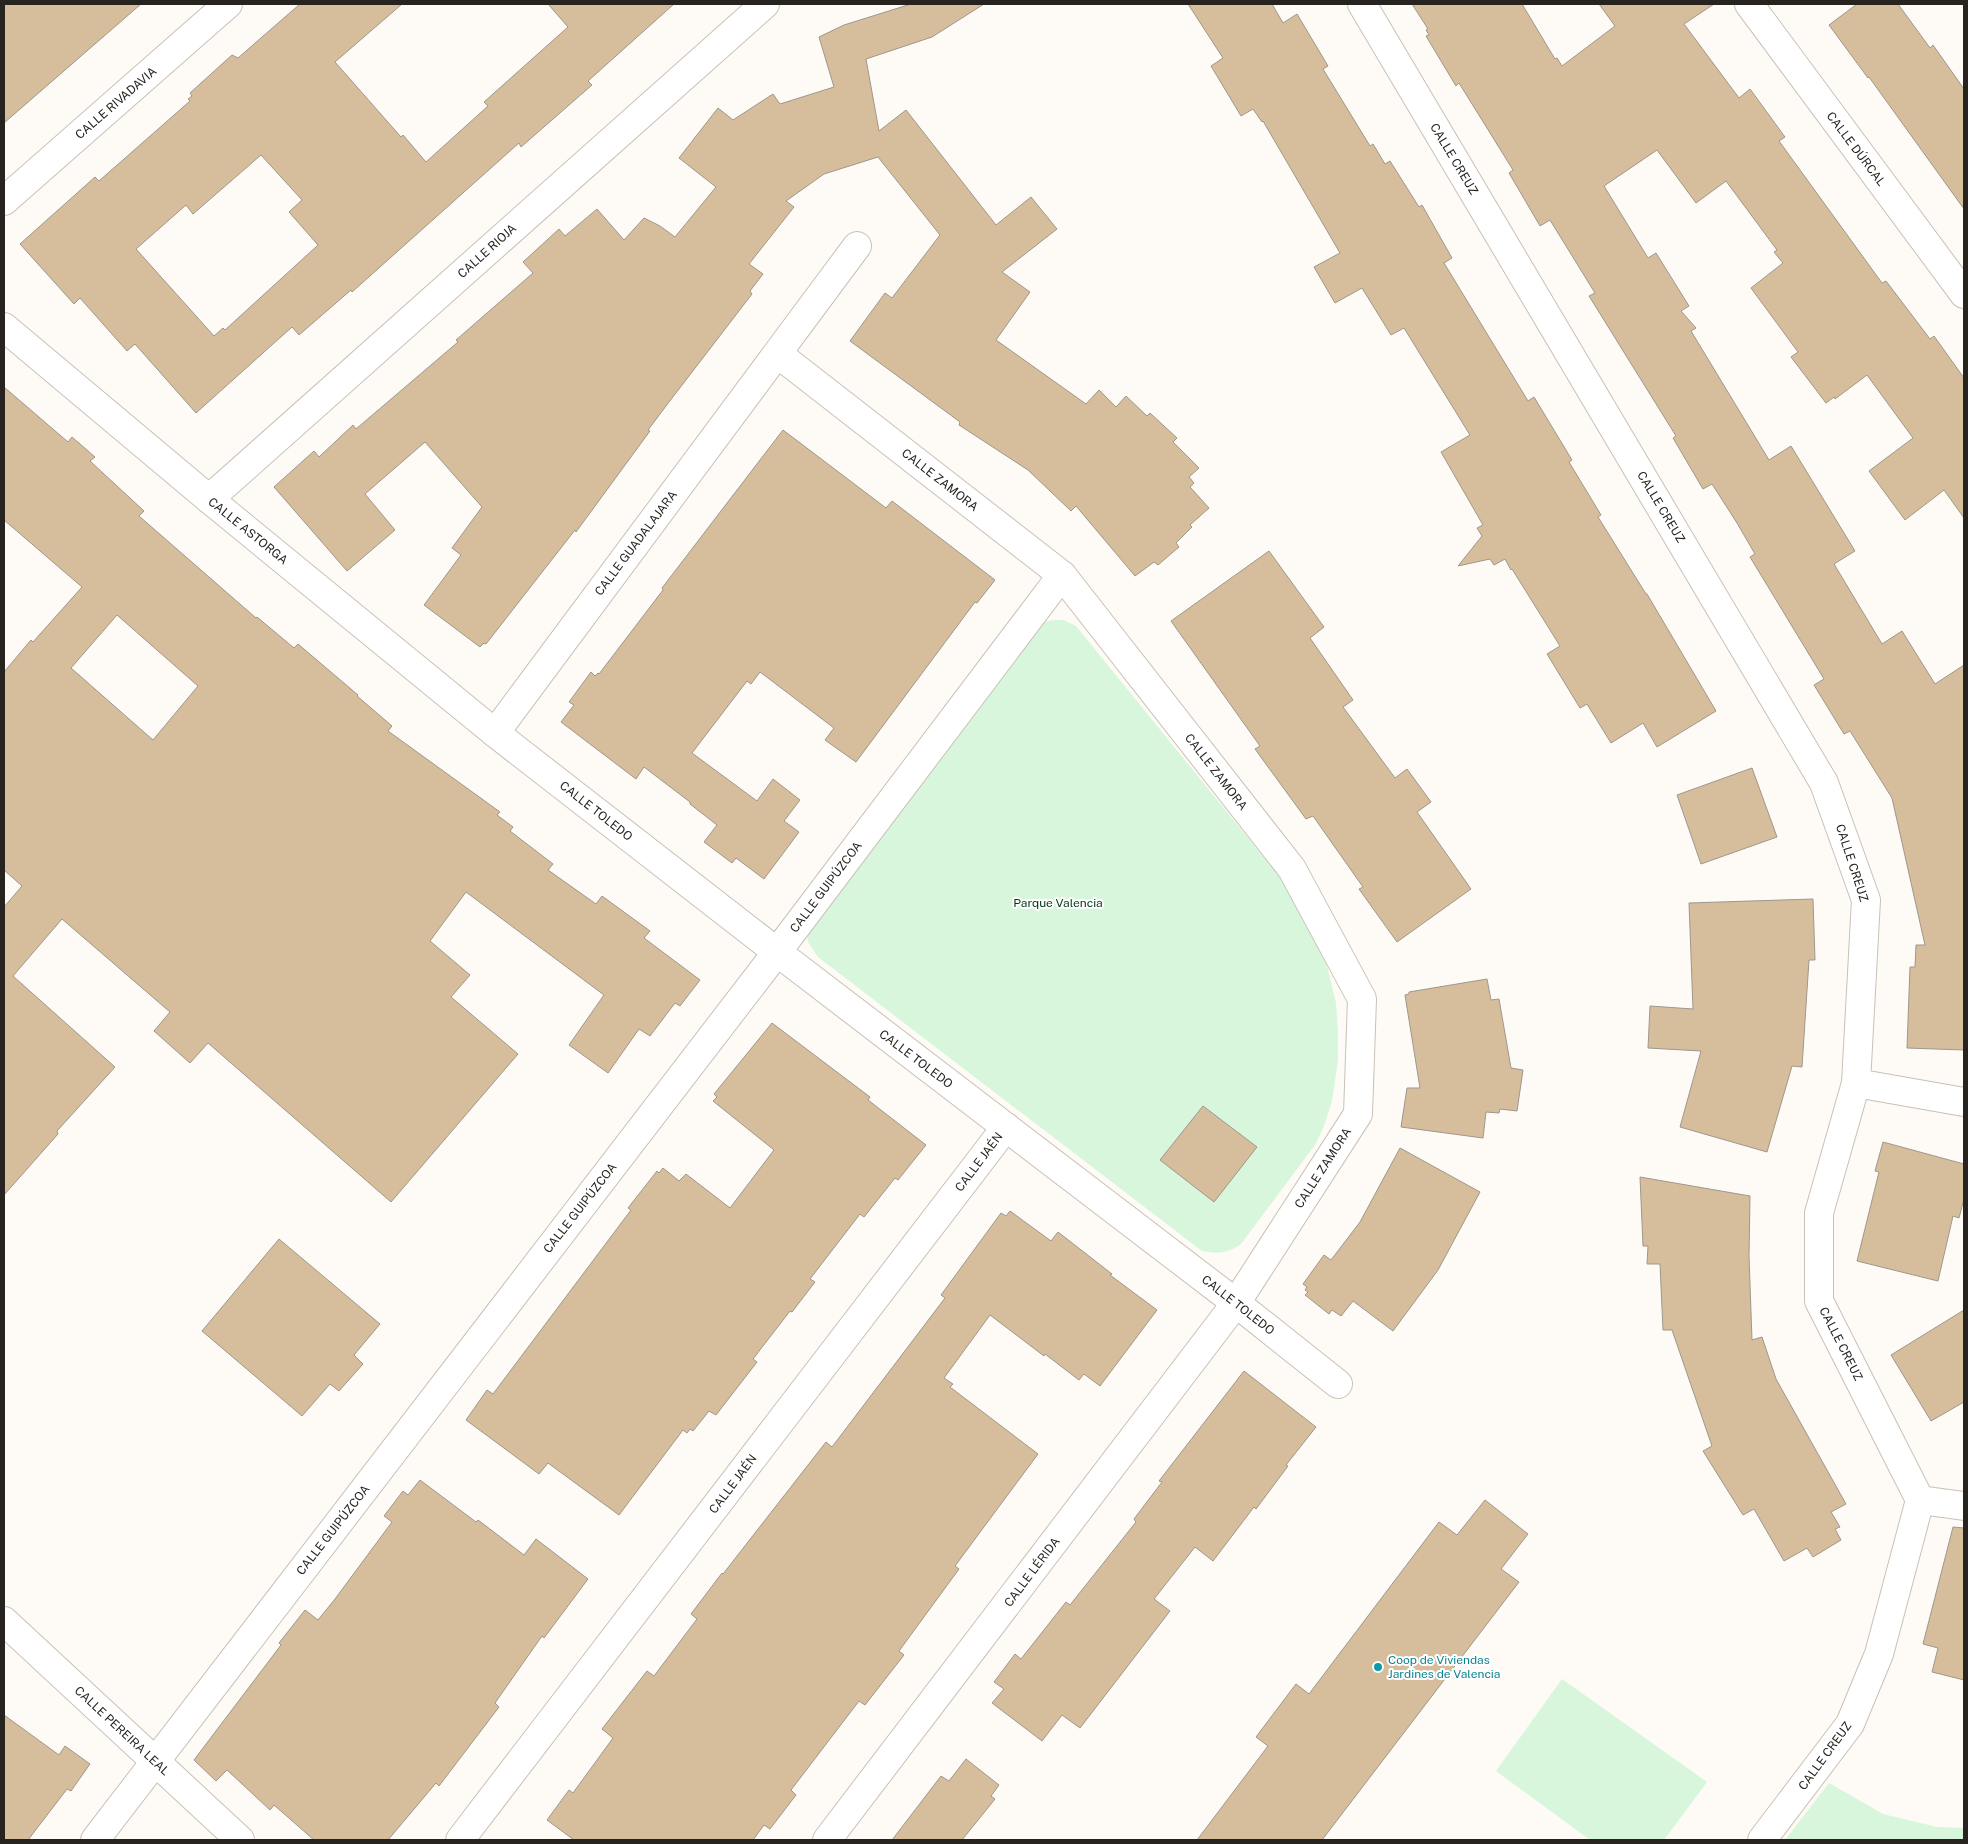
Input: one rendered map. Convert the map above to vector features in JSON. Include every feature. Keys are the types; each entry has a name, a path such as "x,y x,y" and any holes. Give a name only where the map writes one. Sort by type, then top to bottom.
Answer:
{"street":[{"name":"CALLE RIVADAVIA","path":"4,201 228,4"},
{"name":"CALLE RIOJA","path":"209,499 765,4"},
{"name":"CALLE CREUZ","path":"1362,4 1824,783 1866,900 1856,1083 1819,1213 1819,1301 1920,1500 1879,1654 1850,1724 1762,1840"},
{"name":"CALLE DÚRCAL","path":"1749,4 1964,294"},
{"name":"CALLE GUADALAJARA","path":"495,733 858,246"},
{"name":"CALLE ASTORGA","path":"4,327 209,499 495,733"},
{"name":"CALLE ZAMORA","path":"778,354 1062,575 1292,869 1362,999 1358,1114 1236,1303"},
{"name":"CALLE GUIPÚZCOA","path":"95,1840 777,952 1062,575"},
{"name":"CALLE TOLEDO","path":"495,733 777,952 1236,1303 1338,1384"},
{"path":"1856,1083 1964,1102"},
{"name":"CALLE JAÉN","path":"460,1840 1006,1128"},
{"name":"CALLE LÉRIDA","path":"827,1840 1236,1303"},
{"path":"1920,1500 1964,1506"},
{"name":"CALLE PEREIRA LEAL","path":"4,1621 240,1840"}],"green space":[{"name":"Parque Valencia","path":"1064,620 1076,626 1287,886 1317,937 1328,970 1336,1003 1338,1060 1332,1101 1324,1126 1315,1145 1241,1244 1227,1251 1202,1251 818,957 808,942 806,929 1038,623"},
{"path":"1562,1679 1707,1782 1664,1840 1590,1840 1496,1771"},
{"path":"1829,1783 1883,1814 1937,1827 1964,1828 1964,1840 1785,1840"}],"building":[{"path":"4,4 141,4 4,123"},
{"path":"300,4 402,4 335,62 401,137 403,135 426,162 488,106 484,102 568,27 548,4 674,4 588,81 592,85 521,147 519,143 352,292 351,290 299,335 292,327 196,413 135,344 127,351 80,298 74,304 20,244 95,177 99,181 190,101 188,99 192,96 190,93 232,55 238,58","holes":["261,155 302,200 289,212 318,245 225,330 223,328 214,336 136,249 186,205 193,214"]},
{"path":"911,4 984,4 932,37 866,59 879,131 906,110 996,225 1031,197 1057,229 1002,272 1030,292 996,340 1086,404 1099,390 1116,407 1126,396 1147,416 1150,413 1177,438 1173,442 1199,468 1189,477 1194,483 1190,487 1209,508 1190,525 1192,527 1176,543 1179,547 1158,565 1154,562 1135,576 1076,506 1071,511 1028,470 959,425 960,422 850,341 885,293 892,298 940,235 878,157 824,174 786,201 794,207 749,264 763,274 750,291 752,294 648,430 650,431 576,532 575,530 486,644 484,643 480,647 424,605 461,555 452,548 482,507 425,442 365,494 395,530 347,571 274,487 314,451 319,457 353,425 356,429 458,342 456,340 533,273 523,262 559,229 565,236 597,209 624,240 644,218 660,226 675,237 716,187 679,158 718,108 733,120 773,94 780,104 834,87 819,37 844,25"},
{"path":"1188,4 1272,4 1283,23 1297,14 1328,66 1323,69 1370,146 1373,144 1385,164 1390,161 1419,207 1422,205 1452,258 1444,263 1528,401 1534,397 1572,460 1569,462 1601,515 1598,517 1647,594 1716,711 1657,747 1643,723 1611,743 1587,704 1580,708 1547,654 1560,646 1505,559 1494,565 1490,559 1458,566 1482,536 1477,528 1483,525 1441,452 1470,435 1404,328 1391,335 1362,288 1335,303 1314,267 1340,253 1263,121 1253,109 1241,116 1211,66 1223,58"},
{"path":"1412,4 1522,4 1555,59 1557,58 1562,66 1615,26 1599,4 1714,4 1684,24 1739,98 1750,89 1785,137 1779,141 1882,283 1886,281 1930,339 1934,336 1964,378 1964,518 1944,490 1905,520 1869,471 1913,438 1867,375 1835,399 1834,397 1826,403 1791,357 1798,352 1751,288 1783,263 1774,252 1777,250 1726,181 1696,203 1657,150 1604,186 1648,258 1656,253 1689,306 1681,311 1696,328 1691,331 1769,460 1791,446 1855,551 1834,564 1882,644 1902,631 1935,684 1964,665 1964,1050 1907,1048 1910,967 1915,967 1916,945 1925,945 1892,798 1850,731 1844,734 1814,685 1824,679 1750,557 1755,554 1737,523 1712,484 1703,489 1673,438 1676,436 1589,296 1595,293 1550,220 1540,226 1509,173 1513,170 1459,83 1456,86 1426,36 1429,35 1426,30 1428,29"},
{"path":"1857,4 1898,4 1930,48 1933,45 1964,89 1964,209 1829,25"},
{"path":"4,387 68,442 72,437 95,457 90,461 144,511 139,516 256,618 294,648 298,644 358,695 392,726 388,731 500,812 497,815 513,827 510,831 553,864 548,870 596,904 602,896 650,931 644,938 700,980 680,1006 675,1003 650,1036 639,1029 608,1073 569,1045 604,995 466,892 430,941 470,975 451,997 518,1054 391,1202 208,1043 190,1063 154,1031 170,1012 62,919 13,976 115,1067 57,1131 58,1134 4,1195 4,907 22,886 4,870 4,672 31,640 33,642 82,587 4,520","holes":["117,615 198,686 153,740 71,668"]},
{"path":"783,430 886,508 892,501 995,580 977,603 975,602 856,762 825,740 834,728 760,672 751,684 747,681 692,753 757,801 773,779 800,800 784,821 799,832 764,879 736,858 732,863 704,842 717,825 690,804 690,802 644,767 636,779 561,722 574,705 569,702 591,672 595,676 599,674"},
{"path":"1269,551 1324,627 1310,638 1353,700 1343,707 1395,778 1407,769 1431,802 1417,812 1471,889 1397,942 1359,889 1363,887 1313,816 1306,819 1255,749 1260,746 1171,621"},
{"path":"1752,768 1777,837 1701,864 1677,795"},
{"path":"1813,899 1815,960 1809,960 1802,1067 1792,1066 1767,1152 1680,1127 1701,1051 1648,1048 1650,1006 1693,1009 1689,903"},
{"path":"1487,979 1491,1000 1499,999 1511,1068 1523,1070 1517,1111 1500,1109 1499,1113 1486,1112 1483,1138 1401,1127 1407,1088 1420,1088 1405,995 1409,994 1409,992"},
{"path":"772,1023 870,1097 868,1100 926,1145 898,1180 895,1178 864,1217 860,1214 810,1279 815,1282 753,1359 757,1362 716,1415 709,1411 693,1431 690,1429 687,1433 683,1430 619,1515 548,1463 539,1474 466,1420 487,1390 493,1394 631,1210 628,1208 657,1171 659,1173 663,1168 679,1181 686,1174 730,1208 774,1150 713,1101 717,1097 714,1094"},
{"path":"1203,1106 1257,1147 1214,1202 1160,1160"},
{"path":"1883,1142 1964,1164 1964,1199 1959,1218 1953,1216 1938,1281 1857,1261 1879,1172 1875,1171"},
{"path":"1400,1148 1480,1192 1438,1270 1393,1331 1353,1301 1341,1316 1332,1310 1329,1314 1305,1295 1308,1292 1305,1290 1307,1287 1303,1284 1324,1255 1331,1260 1360,1222"},
{"path":"1640,1177 1750,1196 1749,1256 1752,1340 1762,1337 1776,1379 1846,1504 1831,1512 1840,1527 1835,1529 1841,1540 1813,1557 1807,1548 1784,1561 1754,1509 1743,1515 1703,1451 1712,1446 1672,1330 1663,1330 1660,1264 1647,1264 1648,1246 1643,1246"},
{"path":"1010,1211 1051,1241 1058,1232 1112,1274 1110,1275 1157,1310 1100,1386 1084,1374 1079,1380 990,1315 944,1378 953,1384 950,1387 1038,1454 955,1566 959,1569 899,1651 904,1655 865,1705 859,1701 791,1790 796,1795 770,1829 764,1825 753,1840 574,1840 547,1820 569,1790 573,1793 613,1738 602,1729 647,1671 654,1676 697,1619 691,1614 722,1573 826,1442 832,1447 945,1298 941,1295 1001,1213 1006,1216"},
{"path":"279,1239 380,1324 354,1355 363,1364 339,1391 330,1384 302,1416 202,1331"},
{"path":"1964,1310 1964,1402 1931,1421 1891,1355"},
{"path":"1244,1371 1316,1427 1286,1465 1288,1466 1256,1509 1254,1507 1213,1561 1195,1547 1154,1599 1170,1611 1080,1728 1062,1715 1042,1741 992,1703 1004,1689 994,1682 1015,1654 1021,1659 1066,1602 1070,1605 1136,1522 1134,1519 1162,1482 1159,1481"},
{"path":"420,1480 524,1555 536,1539 588,1579 544,1638 542,1636 495,1703 499,1707 439,1786 436,1783 388,1840 314,1840 274,1805 270,1810 227,1770 216,1781 194,1760 281,1645 279,1643 305,1610 318,1620 335,1599 392,1522 384,1516 403,1491 408,1495"},
{"name":"Coop de Viviendas Jardines de Valencia","path":"1485,1500 1528,1534 1501,1569 1519,1582 1322,1840 1197,1840 1268,1746 1256,1737 1296,1684 1309,1694 1439,1522 1457,1535"},
{"path":"1953,1527 1964,1528 1964,1680 1932,1672 1938,1648 1923,1644"},
{"path":"4,1715 59,1755 65,1746 90,1764 71,1791 67,1789 28,1840 4,1840"},
{"path":"966,1759 999,1785 991,1796 995,1799 962,1840 892,1840 941,1776 949,1781"}],"place":[{"name":"Coop de Viviendas Jardines de Valencia","path":"1378,1667"}]}
